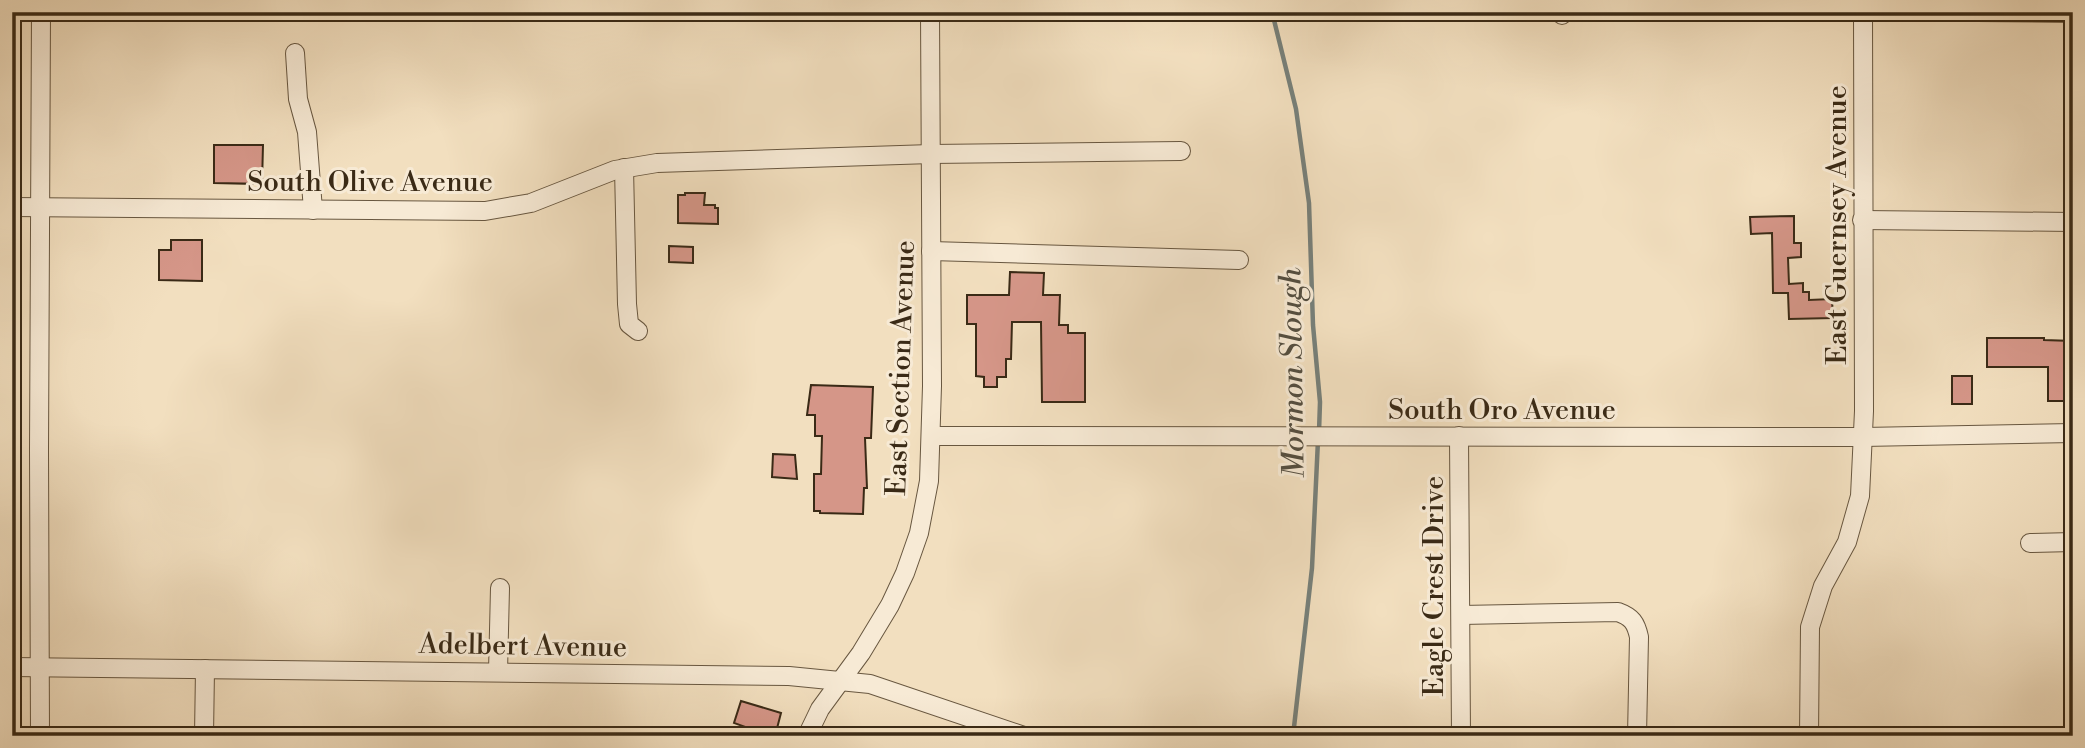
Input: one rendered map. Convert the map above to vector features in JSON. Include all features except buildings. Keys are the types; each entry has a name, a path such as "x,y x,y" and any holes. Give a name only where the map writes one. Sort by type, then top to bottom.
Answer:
{"street":[{"path":"40,736 41,12"},
{"name":"East Section Avenue","path":"807,736 820,709 861,653 905,573 919,533 929,481 930,12"},
{"name":"East Guernsey Avenue","path":"1809,736 1810,628 1817,599 1847,542 1857,513 1863,437 1863,12"},
{"path":"1977,12 2073,13"},
{"path":"295,53 298,99 307,132 313,210"},
{"name":"South Olive Avenue","path":"12,207 485,211 531,203 624,168 657,163 931,154 1181,151"},
{"path":"624,168 627,304 629,324 638,331"},
{"path":"1862,220 2073,222"},
{"path":"931,251 1239,260"},
{"name":"South Oro Avenue","path":"931,436 1863,437 2073,433"},
{"name":"Eagle Crest Drive","path":"1459,436 1461,736"},
{"path":"2030,543 2073,542"},
{"path":"498,672 500,588"},
{"path":"1461,615 1618,612 1628,615 1636,624 1639,637 1637,736"},
{"name":"Adelbert Avenue","path":"12,667 789,676 870,684 1024,736"},
{"path":"204,736 205,669"}],"waterway":[{"name":"Mormon Slough","path":"1272,12 1296,109 1309,203 1313,325 1320,402 1319,432"},
{"name":"Mormon Slough","path":"1293,736 1312,568 1318,440"}]}
